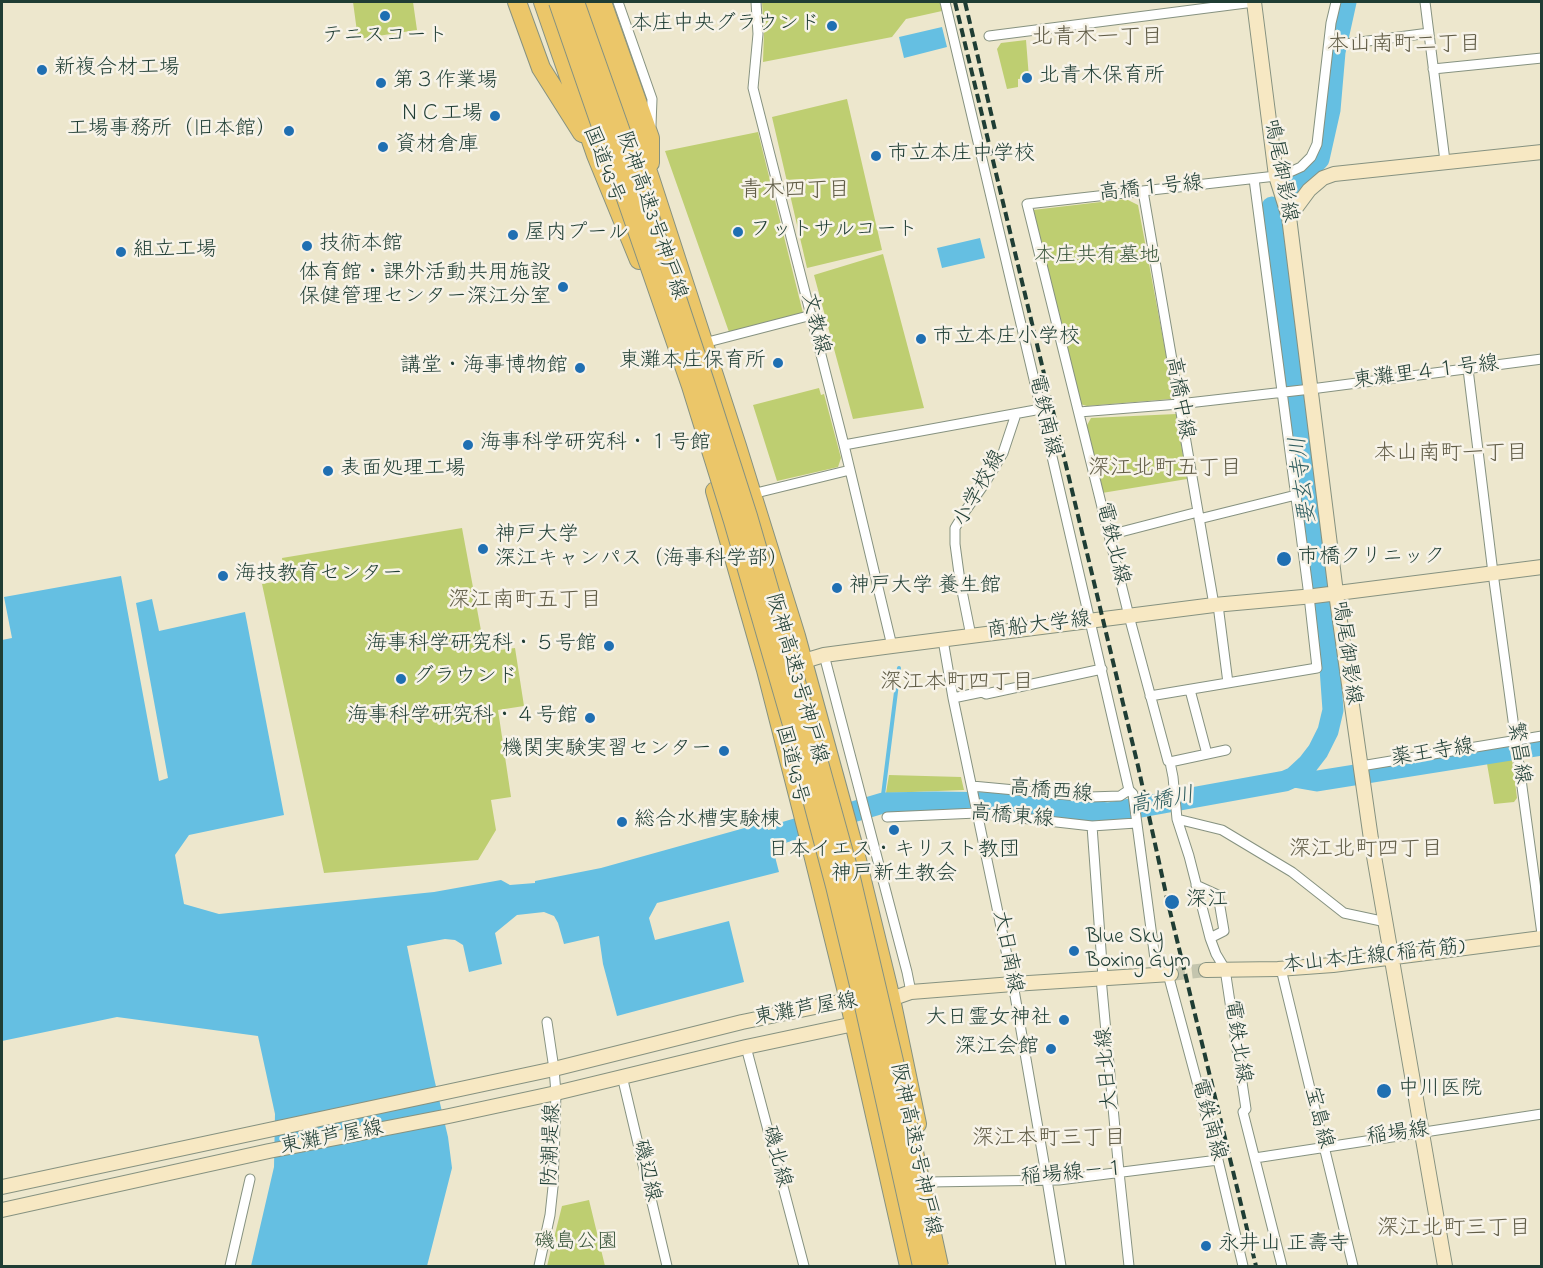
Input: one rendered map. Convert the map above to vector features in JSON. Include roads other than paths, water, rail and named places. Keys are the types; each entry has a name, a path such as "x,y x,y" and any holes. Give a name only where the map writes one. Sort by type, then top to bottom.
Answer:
{"highway":[{"name":"阪神高速3号神戸線","path":"558,2 691,386 770,648 835,886 881,1078 922,1266"},
{"name":"阪神高速3号神戸線","path":"575,2 631,160 705,382 748,516 805,711 852,882 939,1266"},
{"name":"国道43号","path":"589,2 650,178 796,636 848,825 891,999 928,1182 948,1266"},
{"path":"602,2 650,138 650,178"},
{"name":"国道43号","path":"530,3 653,293 691,405 766,670 809,838 849,1000 909,1266"},
{"path":"530,3 541,68 596,155"}],"street":[{"path":"618,2 652,99 650,138"},
{"name":"文教線","path":"756,2 758,34 753,88 812,315 892,646"},
{"name":"電鉄南線","path":"945,2 1131,792 1148,901 1165,974 1218,1160 1243,1266"},
{"path":"989,36 1254,2"},
{"name":"鳴尾御影線","path":"1254,2 1276,177 1288,217 1305,389 1333,593 1371,839 1445,1266"},
{"path":"1276,177 1301,166 1311,157 1317,144 1331,23 1336,2"},
{"path":"1425,2 1445,161"},
{"path":"1345,44 1429,33"},
{"path":"1434,69 1542,58"},
{"path":"1288,217 1309,190 1323,177 1334,174 1542,152"},
{"name":"高橋１号線","path":"1027,204 1276,177"},
{"name":"鳴尾御影線","path":"1228,683 1317,668 1312,596 1296,495 1285,392 1254,179"},
{"name":"高橋中線","path":"1143,191 1228,683"},
{"name":"電鉄北線","path":"1027,204 1129,616 1170,762 1177,819 1210,938 1225,969 1246,1109 1243,1112 1282,1266"},
{"path":"704,344 812,315"},
{"name":"東灘里４１号線","path":"1079,412 1285,392 1542,359"},
{"name":"繁昌線","path":"1468,369 1542,936"},
{"path":"844,445 1041,409"},
{"name":"小学校線","path":"971,636 955,544 955,528 1003,453 1016,414"},
{"path":"752,494 850,470"},
{"path":"1109,535 1296,495"},
{"path":"1333,593 1542,567"},
{"name":"商船大学線","path":"766,670 824,655 1216,605 1333,593"},
{"name":"大日南線","path":"943,640 976,812 1013,984 1061,1266"},
{"path":"824,655 911,992"},
{"path":"953,698 982,692 986,694 1102,669"},
{"path":"1150,696 1228,683"},
{"path":"1190,690 1208,754"},
{"name":"薬王寺線","path":"1361,767 1542,736"},
{"path":"1170,762 1226,750"},
{"name":"高橋西線","path":"972,787 1090,798 1131,792"},
{"name":"高橋東線","path":"887,817 976,812 1092,826 1136,820"},
{"path":"1177,819 1222,830 1292,872 1344,913 1386,922"},
{"path":"848,825 868,822"},
{"name":"大日北線","path":"1092,826 1102,978 1129,1266"},
{"path":"1196,885 1218,895 1224,931 1210,938"},
{"name":"本山本庄線(稲荷筋)","path":"1206,970 1281,969 1333,965 1542,936"},
{"name":"宝島線","path":"1281,969 1353,1266"},
{"path":"891,999 911,992 1165,974"},
{"name":"東灘芦屋線","path":"2,1187 555,1069 742,1022 849,1000 891,999"},
{"name":"東灘芦屋線","path":"2,1210 269,1151 556,1093 854,1024 891,999"},
{"name":"防潮堤線","path":"539,1266 553,1187 556,1093 555,1069 547,1022"},
{"name":"磯北線","path":"747,1047 804,1266"},
{"name":"磯辺線","path":"622,1076 667,1266"},
{"name":"稲場線","path":"1255,1158 1542,1114"},
{"name":"稲場線－１","path":"928,1182 1047,1180 1218,1160"},
{"path":"230,1266 250,1179"}],"water":[{"path":"942,27 947,47 904,58 899,37"},
{"path":"980,238 985,258 942,268 937,248"},
{"path":"121,576 159,781 168,778 136,603 152,599 159,631 245,612 284,815 189,835 175,855 184,904 219,914 434,892 501,880 510,885 535,883 535,881 601,868 766,822 768,830 780,827 785,845 773,849 779,872 657,903 649,918 655,940 729,921 744,982 617,1016 603,964 599,936 564,944 554,916 544,912 517,915 495,933 502,964 469,972 463,945 455,940 445,939 407,946 448,1137 452,1168 427,1266 251,1266 274,1167 275,1114 258,1036 117,1017 2,1041 2,640 12,638 4,597"}],"waterway":[{"name":"要玄寺川","path":"1297,183 1319,159 1330,110 1335,52 1346,2"},
{"name":"要玄寺川","path":"1272,207 1273,233 1325,621 1333,710 1328,731 1318,751 1294,777"},
{"path":"882,803 899,668"},
{"name":"高橋川","path":"782,833 883,803 1008,803 1108,813 1285,781 1294,777 1317,781 1542,745"}],"tunnel":[{"path":"1171,974 1206,970"}],"railway":[{"path":"955,2 1256,1266"},
{"path":"965,2 995,130"}],"place":[{"name":"テニスコート","path":"385,16"},
{"name":"本庄中央グラウンド","path":"832,26"},
{"name":"新複合材工場","path":"42,70"},
{"name":"北青木保育所","path":"1027,78"},
{"name":"第３作業場","path":"381,83"},
{"name":"ＮＣ工場","path":"495,116"},
{"name":"工場事務所（旧本館）","path":"289,131"},
{"name":"資材倉庫","path":"383,147"},
{"name":"市立本庄中学校","path":"876,156"},
{"name":"フットサルコート","path":"738,232"},
{"name":"屋内プール","path":"513,235"},
{"name":"技術本館","path":"307,246"},
{"name":"組立工場","path":"121,252"},
{"name":"体育館・課外活動共用施設 保健管理センター深江分室","path":"563,287"},
{"name":"市立本庄小学校","path":"921,339"},
{"name":"東灘本庄保育所","path":"778,363"},
{"name":"講堂・海事博物館","path":"580,368"},
{"name":"海事科学研究科・１号館","path":"468,445"},
{"name":"表面処理工場","path":"328,471"},
{"name":"神戸大学 深江キャンパス（海事科学部）","path":"483,549"},
{"name":"市橋クリニック","path":"1284,559"},
{"name":"海技教育センター","path":"223,576"},
{"name":"神戸大学 養生館","path":"837,588"},
{"name":"海事科学研究科・５号館","path":"609,646"},
{"name":"グラウンド","path":"401,679"},
{"name":"海事科学研究科・４号館","path":"590,718"},
{"name":"機関実験実習センター","path":"724,751"},
{"name":"総合水槽実験棟","path":"622,822"},
{"name":"日本イエス・キリスト教団 神戸新生教会","path":"894,830"},
{"name":"深江","path":"1172,902"},
{"name":"Blue Sky Boxing Gym","path":"1074,951"},
{"name":"大日霊女神社","path":"1064,1020"},
{"name":"深江会館","path":"1051,1049"},
{"name":"中川医院","path":"1384,1091"},
{"name":"永井山 正壽寺","path":"1206,1246"}],"district":[{"name":"北青木一丁目","path":"1097,39"},
{"name":"本山南町二丁目","path":"1404,46"},
{"name":"青木四丁目","path":"795,192"},
{"name":"本山南町一丁目","path":"1451,455"},
{"name":"深江北町五丁目","path":"1165,470"},
{"name":"深江南町五丁目","path":"525,602"},
{"name":"深江本町四丁目","path":"957,684"},
{"name":"深江北町四丁目","path":"1366,851"},
{"name":"深江本町三丁目","path":"1049,1140"},
{"name":"深江北町三丁目","path":"1454,1230"}],"park label":[{"name":"本庄共有墓地","path":"1097,258"},
{"name":"磯島公園","path":"576,1244"}]}
